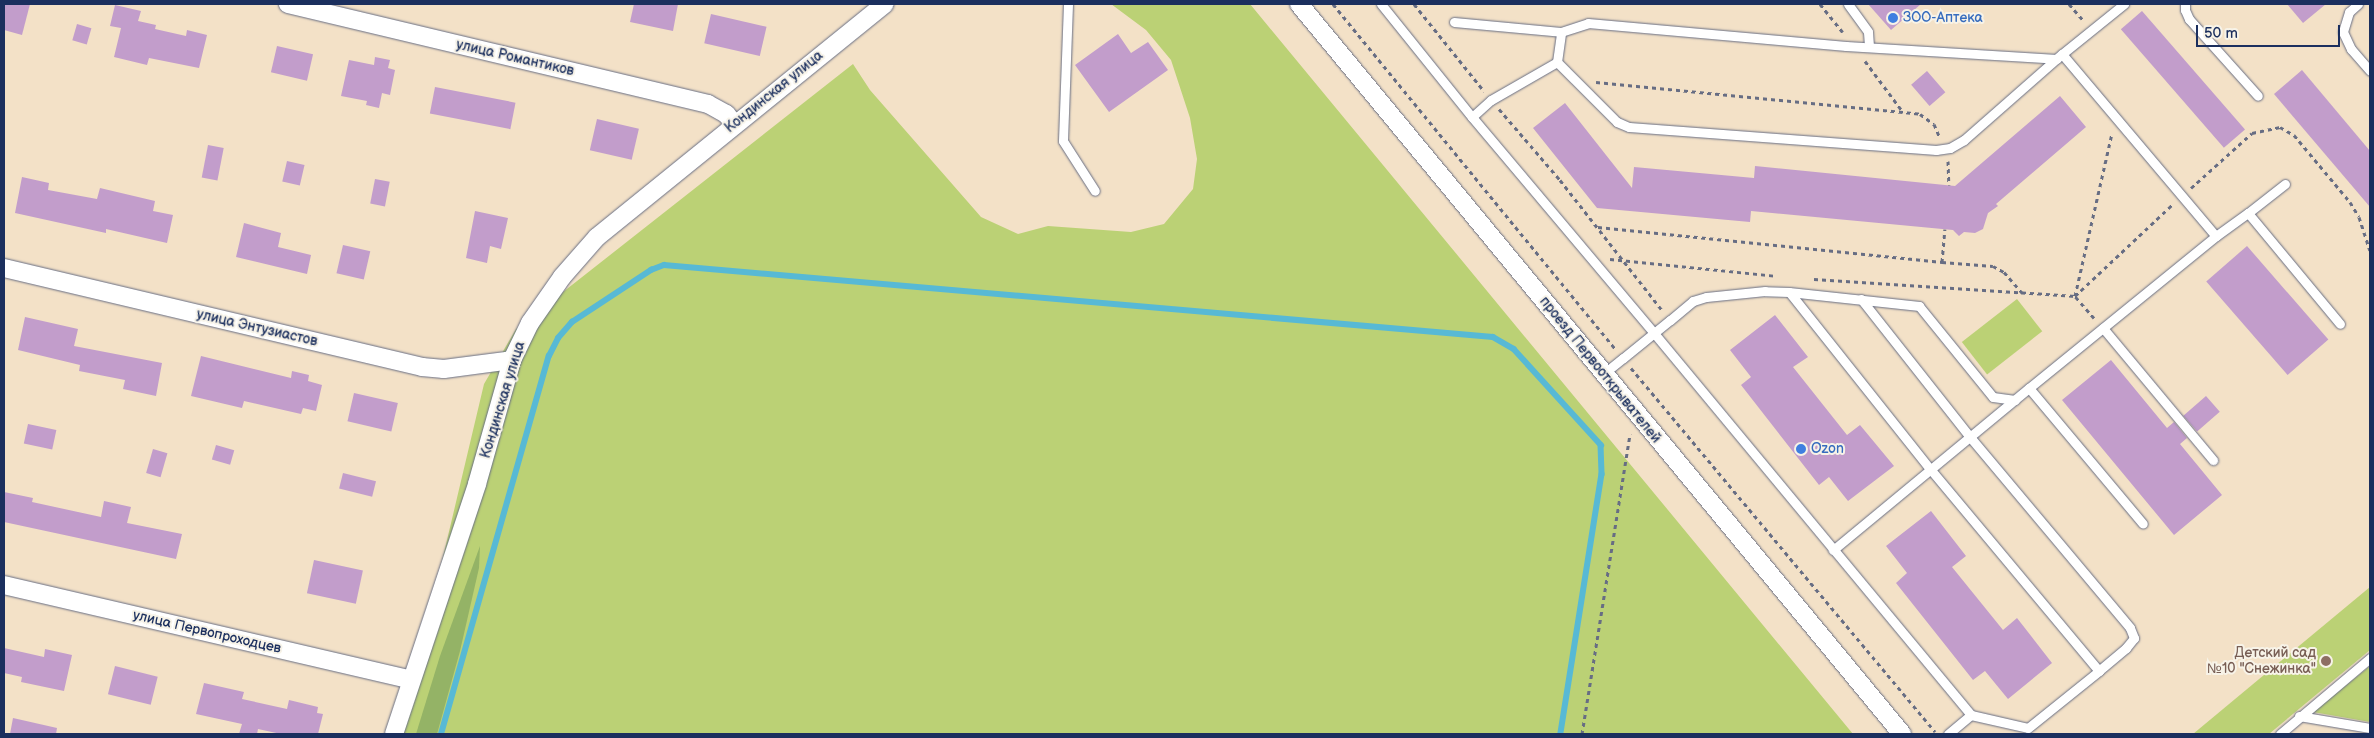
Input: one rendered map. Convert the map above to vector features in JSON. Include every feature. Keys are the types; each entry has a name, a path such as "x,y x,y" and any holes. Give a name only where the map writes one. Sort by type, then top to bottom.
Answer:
{"street":[{"name":"улица Романтиков","path":"288,4 708,104 726,114 735,124"},
{"name":"Кондинская улица","path":"394,734 477,484 512,360 530,323 562,277 597,237 885,4"},
{"name":"проезд Первооткрывателей","path":"1299,4 1902,734"},
{"name":"улица Энтузиастов","path":"4,268 422,367 444,369 512,360"},
{"name":"улица Первопроходцев","path":"4,585 411,680"}],"lane":[{"path":"1068,4 1062,141 1095,191"},
{"path":"1381,4 1472,117 1971,715 2028,728 2099,671 2126,648 2134,638 2130,628 1970,437 1861,299"},
{"path":"1848,4 1868,32 1869,47"},
{"path":"1557,62 1617,122 1629,127 1944,149 1964,140 2060,56 2124,4"},
{"path":"2185,4 2185,10 2190,19 2258,96"},
{"path":"2358,4 2349,12 2343,32 2351,49 2370,71"},
{"path":"1454,22 1561,32 1588,23 1869,47 2060,56 2116,118 2216,236"},
{"path":"1557,62 1561,32"},
{"path":"1472,117 1492,100 1557,62"},
{"path":"1833,550 2216,236 2285,184"},
{"path":"2248,213 2340,324"},
{"path":"1603,374 1694,301 1706,296 1765,291 1789,292 1919,306 1992,396 2015,400"},
{"path":"1789,292 1930,469 2099,671"},
{"path":"2103,328 2213,460"},
{"path":"2029,388 2143,524"},
{"path":"2280,734 2370,658"},
{"path":"1948,734 1971,715"},
{"path":"2299,716 2370,728"}],"path":[{"path":"1333,4 1623,358 1937,734"},
{"path":"1414,4 1598,226 1670,320"},
{"path":"2069,4 2092,30"},
{"path":"1575,80 1920,114 1934,124 1948,161 1949,185"},
{"path":"2075,296 2116,118"},
{"path":"1809,278 2022,294 2075,296 2252,133 2280,127 2294,135 2350,202 2358,217 2370,250"},
{"path":"1598,226 1993,266 2004,272 2022,294"},
{"path":"1942,262 1945,229"},
{"path":"1607,258 1780,276"},
{"path":"2075,296 2103,328"},
{"path":"1582,734 1634,411"}],"green space":[{"path":"1111,4 1250,4 1853,734 401,734 484,384 516,329 853,64 870,90 981,217 1018,234 1048,226 1131,232 1164,224 1193,189 1197,159 1190,118 1171,60 1146,30"},
{"path":"2017,299 2042,331 1987,374 1962,342"},
{"path":"480,546 479,568 460,651 437,734 416,734 440,656"},
{"name":"Детский сад №10 \"Снежинка\"","path":"2370,587 2370,650 2269,734 2193,734"},
{"path":"2370,666 2370,722 2313,712"}],"building":[{"path":"4,4 30,4 22,35 4,30"},
{"path":"634,4 678,4 673,31 630,22"},
{"name":"ЗОО-Аптека","path":"1868,4 1921,4 1891,30"},
{"path":"2287,4 2326,4 2303,23"},
{"path":"115,5 141,11 138,21 156,25 155,29 186,36 187,30 207,35 199,68 149,58 147,65 114,57 121,28 110,26"},
{"path":"2142,11 2245,129 2224,148 2121,29"},
{"path":"711,14 767,27 760,56 704,43"},
{"path":"77,24 91,28 87,44 72,40"},
{"path":"1118,34 1131,53 1148,42 1168,70 1109,112 1075,65"},
{"path":"277,46 313,54 307,81 271,72"},
{"path":"375,57 390,60 388,68 395,70 390,95 382,93 379,108 366,105 367,101 341,96 349,60 374,65"},
{"path":"2302,70 2370,151 2370,207 2274,94"},
{"path":"1927,71 1945,92 1930,106 1911,85"},
{"path":"435,87 515,103 510,129 430,114"},
{"path":"2060,96 2086,127 1996,204 1998,206 1988,213 1983,229 1975,233 1964,232 1959,236 1953,230 1751,211 1750,222 1597,208 1533,128 1565,103 1632,188 1634,167 1754,178 1755,166 1955,186"},
{"path":"597,119 639,129 632,160 590,150"},
{"path":"208,145 224,148 217,180 202,177"},
{"path":"287,161 305,165 300,186 282,181"},
{"path":"22,177 49,183 48,190 97,199 100,188 155,201 153,211 173,215 167,243 106,229 106,233 15,213"},
{"path":"375,179 390,182 385,206 370,204"},
{"path":"475,211 508,218 501,249 490,246 487,263 466,258"},
{"path":"244,223 281,233 278,247 311,255 307,274 236,257"},
{"path":"343,245 370,251 364,280 336,273"},
{"path":"2247,246 2328,340 2288,375 2206,281"},
{"path":"1775,315 1808,357 1793,367 1847,435 1860,425 1894,466 1848,501 1829,477 1819,485 1741,385 1751,377 1730,350"},
{"path":"25,317 78,329 74,346 162,363 156,396 123,389 125,380 79,371 80,365 18,350"},
{"path":"201,356 291,378 292,371 309,375 308,381 322,385 316,411 303,408 301,414 244,401 242,408 191,396"},
{"path":"2111,360 2167,428 2174,422 2187,438 2180,444 2222,495 2174,535 2062,400"},
{"path":"354,393 398,403 391,431 347,421"},
{"path":"2206,396 2220,412 2197,432 2183,416"},
{"path":"28,424 56,430 52,450 24,444"},
{"path":"216,445 234,450 230,465 212,459"},
{"path":"153,449 167,453 161,477 146,473"},
{"path":"343,473 376,481 372,497 339,489"},
{"path":"4,492 33,498 32,502 101,517 104,501 131,507 127,523 182,534 176,559 4,522"},
{"path":"1931,511 1966,556 1952,567 2003,630 2017,618 2052,663 2008,699 1985,671 1973,680 1896,583 1907,573 1886,546"},
{"path":"314,560 363,570 356,604 307,593"},
{"path":"4,648 44,657 45,649 72,655 64,691 21,682 22,677 4,673"},
{"path":"115,666 158,677 151,705 108,694"},
{"path":"204,683 244,692 242,699 287,709 289,700 318,707 317,713 323,714 318,734 281,734 258,729 257,734 239,734 242,724 196,714"},
{"path":"13,718 57,728 56,734 10,734"}],"waterway":[{"path":"441,734 549,356 558,338 572,322 651,270 664,265 1493,337 1514,349 1601,445 1602,474 1561,734"}],"place":[{"name":"ЗОО-Аптека","path":"1893,18"},
{"name":"Ozon","path":"1801,449"},
{"name":"Детский сад №10 \"Снежинка\"","path":"2326,661"}]}
